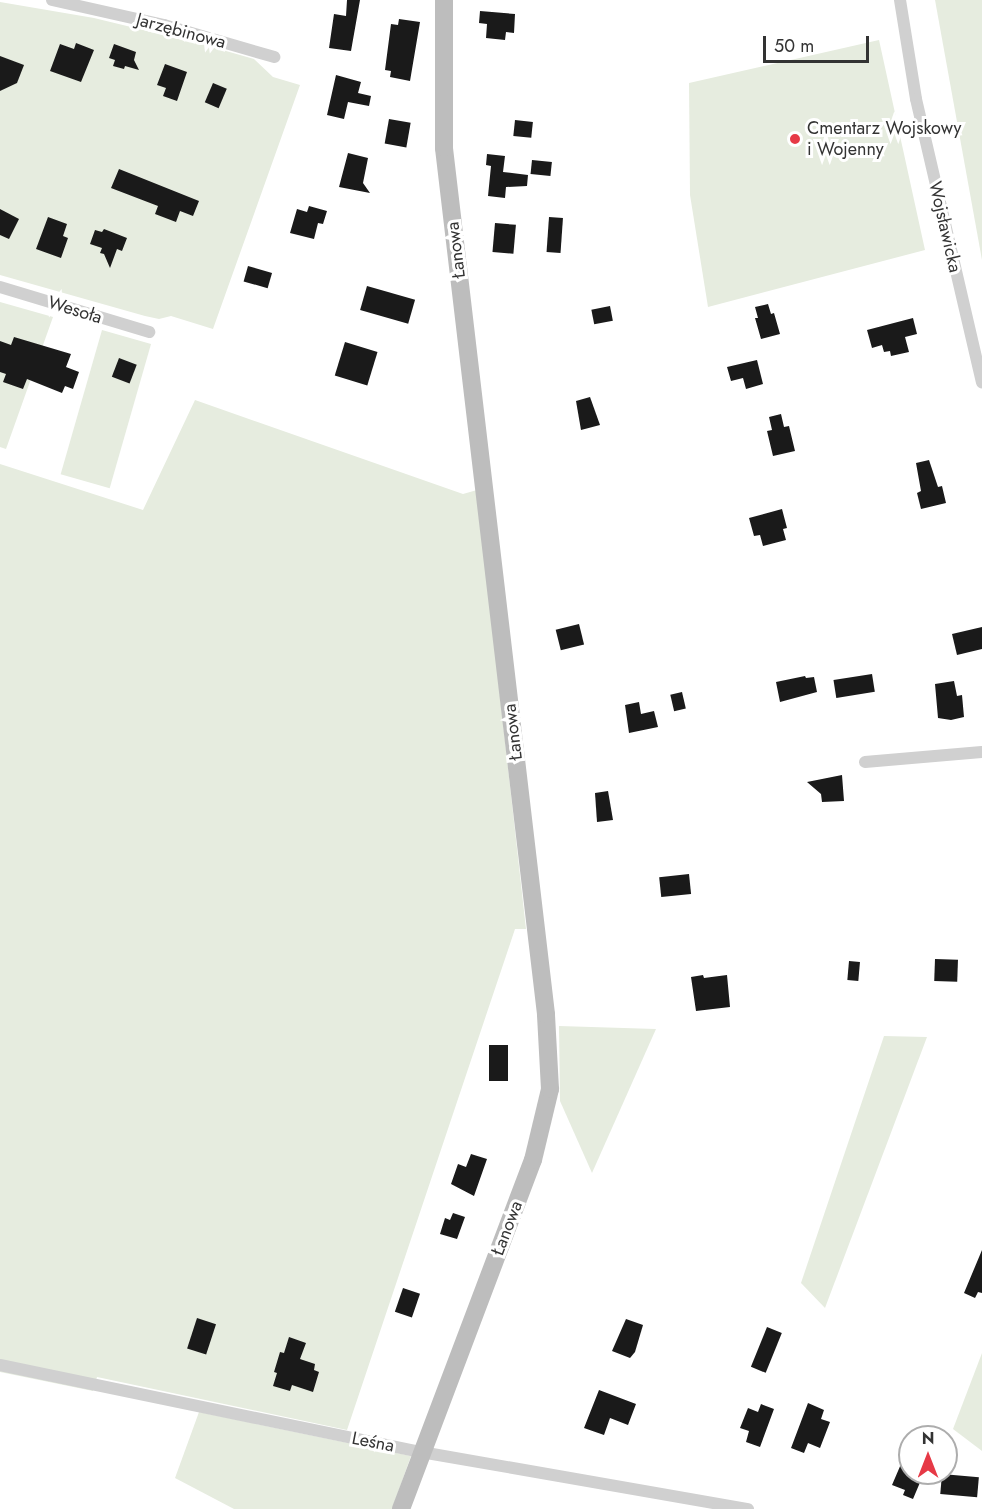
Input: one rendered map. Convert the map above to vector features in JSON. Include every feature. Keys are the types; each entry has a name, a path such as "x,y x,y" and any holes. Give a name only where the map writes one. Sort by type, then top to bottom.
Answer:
{"street":[{"name":"Jarzębinowa","path":"52,0 164,25 274,57"},
{"name":"Łanowa","path":"400,1509 533,1160 550,1089 546,1014 444,148 444,0"},
{"name":"Wojsławicka","path":"900,0 916,99 982,382"},
{"name":"Wesoła","path":"0,287 149,332"},
{"path":"865,762 982,752"},
{"name":"Leśna","path":"0,1365 748,1509"}],"shaded area":[{"path":"935,0 982,0 982,260"},
{"path":"0,2 94,18 205,45 254,59 273,77 300,85 213,329 171,316 159,319 145,316 0,275"},
{"name":"Cmentarz Wojskowy i Wojenny","path":"879,40 925,250 708,307 690,195 689,83"},
{"path":"0,302 53,317 6,449 0,447"},
{"path":"102,330 151,344 110,488 61,474"},
{"path":"195,400 463,494 477,490 526,929 515,929 347,1430 97,1377 93,1391 0,1372 0,464 143,510"},
{"path":"559,1026 656,1029 592,1173 560,1101"},
{"path":"884,1036 927,1037 825,1308 801,1283"},
{"path":"982,1353 982,1451 958,1433 958,1425 955,1425"},
{"path":"199,1412 411,1456 392,1509 234,1509 175,1478"}],"building":[{"path":"347,0 360,0 351,51 329,48 334,14 346,16"},
{"path":"480,11 515,14 514,33 506,32 505,40 486,38 487,24 479,23"},
{"path":"399,19 420,22 410,81 390,77 391,71 385,70 391,24 398,25"},
{"path":"76,43 94,50 81,82 50,71 60,44 74,49"},
{"path":"114,44 136,52 134,60 139,70 125,66 124,69 113,66 115,60 109,58"},
{"path":"0,56 24,65 17,83 0,91"},
{"path":"165,64 187,72 177,101 163,96 166,88 157,85"},
{"path":"336,75 361,82 358,93 371,96 369,106 348,102 344,119 327,115"},
{"path":"213,83 227,89 219,108 205,102"},
{"path":"389,119 411,123 406,147 385,144"},
{"path":"515,120 533,122 531,138 513,136"},
{"path":"348,153 368,158 363,183 370,193 339,187"},
{"path":"487,154 505,156 503,172 528,175 527,186 506,187 505,198 488,196 491,166 486,165"},
{"path":"532,160 552,162 550,176 531,174"},
{"path":"119,169 199,201 193,216 180,211 176,222 155,214 158,206 111,188"},
{"path":"309,206 327,211 323,224 318,223 314,239 290,233 297,209 307,212"},
{"path":"0,209 19,219 9,239 0,235"},
{"path":"48,217 67,224 63,236 68,238 61,258 36,249"},
{"path":"549,217 563,218 561,253 547,252"},
{"path":"495,223 516,225 513,254 492,252"},
{"path":"104,229 127,238 122,251 117,249 110,268 104,254 100,253 102,248 90,244 95,230 102,232"},
{"path":"248,266 272,273 268,288 244,281"},
{"path":"367,286 415,300 408,324 360,310"},
{"path":"768,304 771,314 774,313 780,334 761,339 755,318 758,318 755,307"},
{"path":"610,306 613,321 594,324 591,310"},
{"path":"913,318 917,334 905,337 909,352 891,356 890,351 884,352 882,345 872,348 867,330"},
{"path":"14,337 71,354 66,367 79,372 73,389 65,386 62,393 27,379 23,389 3,382 6,374 0,372 0,341 11,345"},
{"path":"345,342 378,352 367,385 335,375"},
{"path":"119,358 137,365 130,383 112,377"},
{"path":"757,360 763,384 746,389 743,378 731,381 727,367"},
{"path":"590,397 600,425 581,430 576,401"},
{"path":"781,414 784,427 789,426 795,451 773,456 767,431 772,430 769,417"},
{"path":"929,460 938,487 942,486 946,503 921,509 917,493 921,491 916,463"},
{"path":"782,509 787,528 783,529 786,540 763,546 760,535 754,536 749,518"},
{"path":"579,624 584,644 561,650 556,630"},
{"path":"982,627 982,649 957,655 952,634"},
{"path":"872,674 875,692 836,698 833,680"},
{"path":"805,676 806,678 814,677 817,692 780,702 776,682"},
{"path":"954,681 957,696 962,695 964,717 951,720 938,718 935,684"},
{"path":"682,692 686,709 674,711 670,695"},
{"path":"639,702 641,714 654,711 658,727 629,733 625,705"},
{"path":"842,775 844,801 822,802 821,794 807,782"},
{"path":"608,791 613,820 597,822 595,793"},
{"path":"689,874 691,894 661,897 659,877"},
{"path":"935,959 958,960 957,982 934,981"},
{"path":"849,961 860,962 858,981 847,980"},
{"path":"703,975 704,978 727,975 730,1007 696,1011 691,977"},
{"path":"489,1045 508,1045 508,1081 489,1081"},
{"path":"471,1154 487,1159 474,1196 451,1184 458,1164 466,1167"},
{"path":"453,1213 465,1217 457,1239 440,1234 445,1218 450,1220"},
{"path":"982,1250 982,1293 978,1292 975,1298 964,1293"},
{"path":"403,1288 420,1294 412,1317 395,1312"},
{"path":"197,1318 216,1324 206,1355 187,1348"},
{"path":"626,1319 643,1325 635,1352 630,1358 612,1351"},
{"path":"767,1327 782,1333 766,1373 751,1367"},
{"path":"289,1337 306,1343 300,1359 315,1364 314,1370 319,1372 313,1392 292,1385 290,1391 273,1386 277,1373 274,1372 280,1352 284,1353"},
{"path":"599,1390 636,1404 628,1425 610,1418 604,1435 584,1428"},
{"path":"808,1403 824,1410 821,1419 830,1422 820,1448 808,1443 804,1453 791,1448"},
{"path":"761,1404 774,1409 760,1447 746,1442 749,1431 740,1428 748,1408 758,1412"},
{"path":"898,1471 898,1485 919,1485 913,1499 903,1495 905,1490 892,1485"},
{"path":"958,1475 979,1477 977,1497 940,1494 941,1485 958,1485"}],"place":[{"name":"Cmentarz Wojskowy i Wojenny","path":"795,139"}]}
